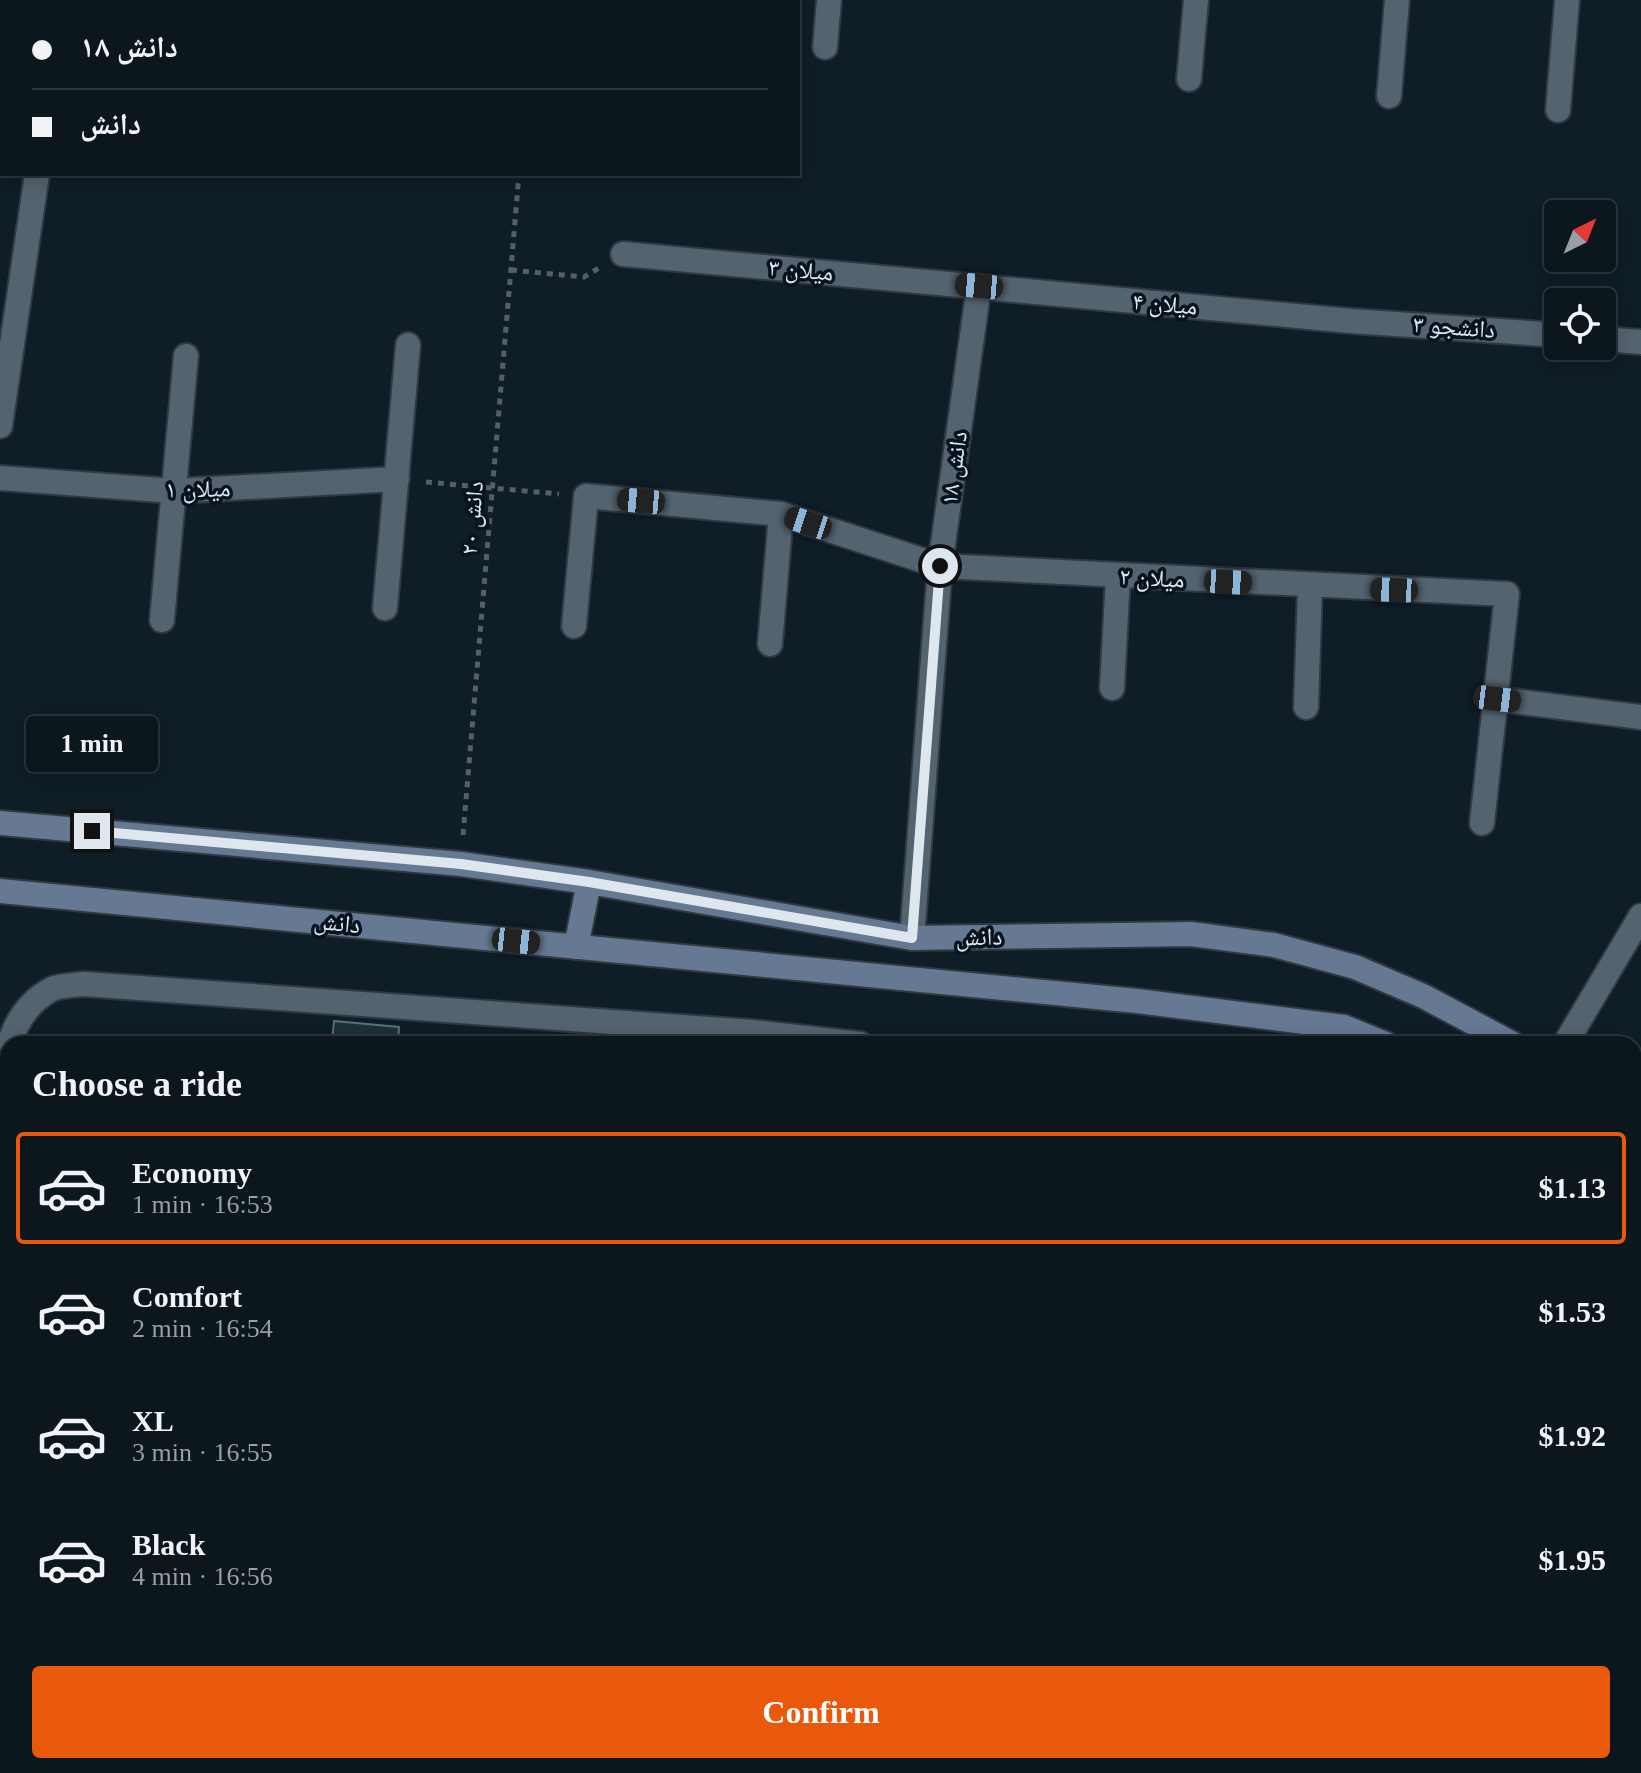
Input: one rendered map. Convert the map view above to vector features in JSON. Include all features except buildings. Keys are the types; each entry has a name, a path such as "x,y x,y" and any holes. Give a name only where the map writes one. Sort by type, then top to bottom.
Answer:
{"main road":[{"name":"دانش","path":"0,823 461,864 589,882 912,938 1191,934 1274,945 1355,967 1423,996 1498,1036"},
{"path":"576,947 589,882"},
{"name":"دانش","path":"0,891 1137,1001 1344,1027 1366,1036"}],"street":[{"path":"825,47 829,0"},
{"path":"1189,79 1196,0"},
{"path":"1389,96 1397,0"},
{"path":"1558,110 1567,0"},
{"path":"0,426 37,176"},
{"name":"میلان ۳","path":"623,254 979,286"},
{"name":"میلان ۴","path":"979,286 1351,321"},
{"name":"دانش ۱۸","path":"912,938 940,566 979,286"},
{"name":"دانشجو ۳","path":"1351,321 1544,334"},
{"path":"1616,340 1641,342"},
{"path":"385,608 408,345"},
{"path":"162,620 186,356"},
{"name":"میلان ۱","path":"0,478 174,491 397,479"},
{"path":"574,626 586,496 781,514 940,566"},
{"path":"770,644 781,514"},
{"name":"میلان ۲","path":"940,566 1310,587 1507,594 1497,699"},
{"path":"1112,688 1118,576"},
{"path":"1306,707 1310,587"},
{"path":"1482,823 1497,699 1641,717"},
{"path":"1570,1036 1641,916"},
{"path":"10,1036 26,1010 54,988 84,984 727,1036"}],"path":[{"name":"دانش ۲۰","path":"461,864 519,176"},
{"path":"511,270 584,277 623,254"},
{"path":"397,479 586,496"}],"route":[{"path":"92,831 461,864 589,882 912,938 940,566"}]}
